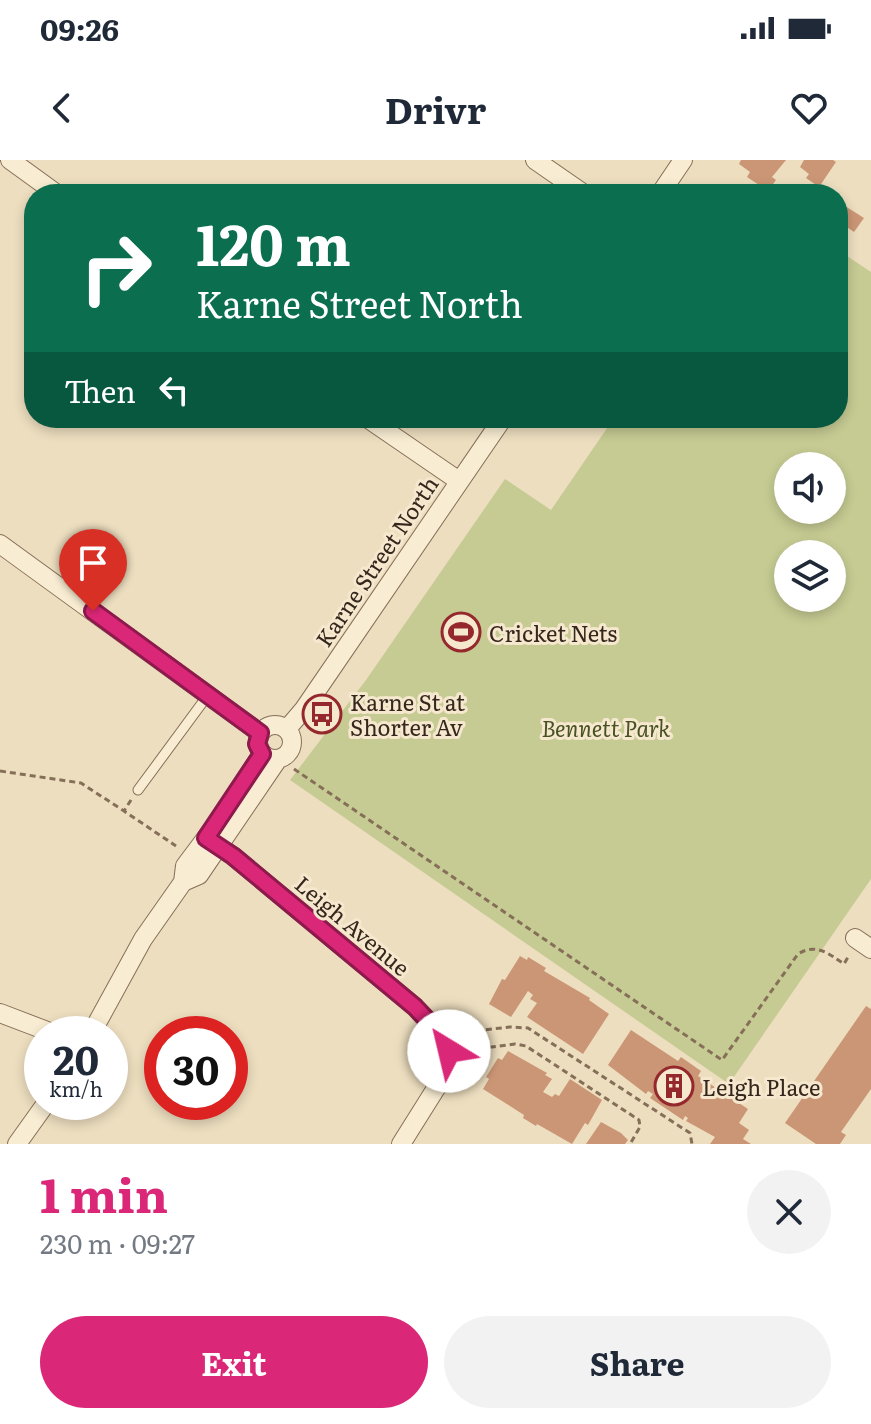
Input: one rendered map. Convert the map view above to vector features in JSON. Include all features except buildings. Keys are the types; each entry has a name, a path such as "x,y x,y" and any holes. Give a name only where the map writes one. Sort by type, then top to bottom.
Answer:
{"street":[{"path":"10,160 43,184"},
{"path":"535,160 570,184"},
{"path":"667,184 683,160"},
{"path":"382,428 459,481"},
{"name":"Karne Street North","path":"287,729 301,714 496,428"},
{"path":"0,544 260,733"},
{"path":"101,1016 143,939 183,882 185,866 212,842 270,756 287,754 292,744 287,729 272,724 260,733 257,744 270,756"},
{"name":"Leigh Avenue","path":"212,842 415,1007 448,1042 450,1066 401,1144"},
{"path":"0,1013 24,1022"},
{"path":"17,1144 34,1120"}],"lane":[{"path":"138,790 208,695"}],"path":[{"path":"294,769 722,1060 798,954 808,948 823,950 844,964 863,944"},
{"path":"0,771 81,783 177,847"},
{"path":"124,811 138,790"},
{"path":"466,1032 528,1028 690,1133 692,1144"},
{"path":"470,1050 515,1044 536,1051 639,1120 640,1127 630,1144"}],"green space":[{"name":"Bennett Park","path":"848,257 871,272 871,879 729,1084 290,780 366,680 505,479 551,510 607,428 848,428"}],"place":[{"name":"Cricket Nets","path":"461,632"},
{"name":"Karne St at Shorter Av","path":"322,714"},
{"name":"Leigh Place","path":"674,1086"}],"route":[{"path":"93,611 260,733 257,744 262,754 206,838 233,856 415,1007 448,1042 449,1051"}]}
